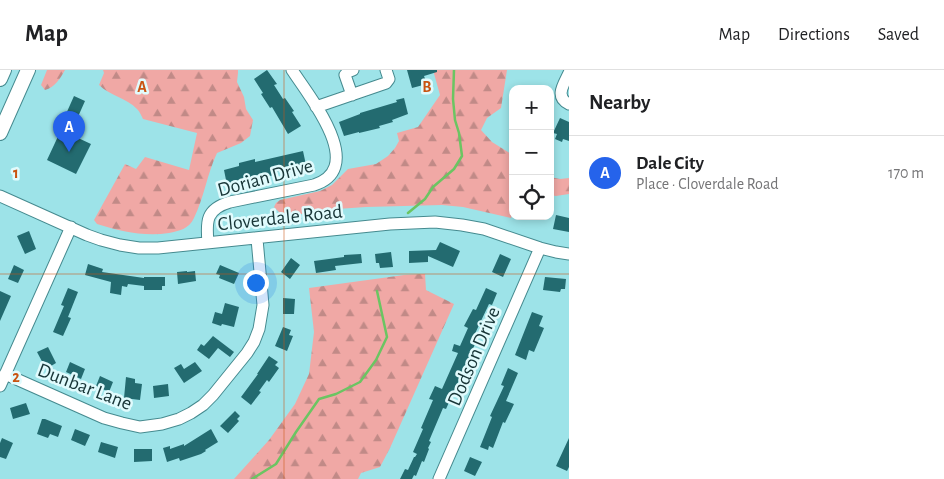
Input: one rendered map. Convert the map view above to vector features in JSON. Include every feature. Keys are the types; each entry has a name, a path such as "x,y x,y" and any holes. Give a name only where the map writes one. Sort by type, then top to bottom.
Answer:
{"main road":[{"path":"0,79 4,70"},
{"path":"0,133 28,70"}],"street":[{"name":"Dorian Drive","path":"208,243 207,220 219,206 230,202 314,185 325,180 331,174 336,164 337,154 331,135 316,107 292,70"},
{"path":"352,95 345,75 353,70"},
{"path":"316,107 387,82 386,70"},
{"path":"566,103 560,97 561,90 569,73"},
{"name":"Cloverdale Road","path":"0,196 101,240 139,248 257,239 390,224 435,222 484,229 540,248 569,254"},
{"path":"0,386 71,227"},
{"name":"Dunbar Lane","path":"5,374 104,418 122,424 156,425 179,419 191,413 213,395 247,353 259,329 263,305 257,239"},
{"name":"Dodson Drive","path":"439,479 540,248"}],"green space":[{"path":"47,70 65,70 54,85 45,90 41,85"},
{"path":"103,70 238,70 237,82 244,97 246,109 253,120 250,136 241,143 217,153 192,222 183,229 169,233 141,234 106,227 97,224 94,220 125,164 136,169 145,157 189,170 197,133 143,119 133,105 99,85 104,73"},
{"path":"433,70 507,70 501,108 487,118 481,130 492,142 509,153 509,218 463,207 442,205 366,207 337,209 311,214 281,214 274,207 280,200 320,191 332,185 348,169 376,164 388,156 399,141 397,133 418,127 440,95"},
{"path":"554,178 569,178 569,194 554,196"},
{"path":"425,274 426,290 454,304 380,467 361,473 358,479 234,479 269,440 295,404 309,374 314,332 309,288 404,275"}],"building":[{"path":"267,70 277,84 274,85 283,99 285,98 294,111 292,112 301,126 288,134 272,107 270,108 261,94 263,93 254,79"},
{"path":"407,70 437,70 437,72 424,76 427,84 412,88"},
{"path":"74,96 85,101 77,119 66,114"},
{"path":"404,98 408,114 392,120 393,122 379,126 380,128 344,136 339,122"},
{"path":"560,118 569,122 569,141 563,139 562,142 555,139 557,134 554,133"},
{"path":"61,130 91,144 76,174 47,160"},
{"path":"303,151 306,165 274,172 275,175 258,178 258,175 242,179 243,181 227,185 224,170 239,166 239,163 255,159 255,162"},
{"path":"556,215 569,218 569,232 553,229"},
{"path":"29,231 36,249 25,254 17,236"},
{"path":"440,242 460,251 453,267 428,256 428,262 409,263 409,251 436,250"},
{"path":"391,252 393,267 380,268 379,263 376,263 375,254"},
{"path":"361,254 362,263 335,266 336,270 316,273 314,261 344,257 344,255"},
{"path":"500,254 511,259 503,277 492,272"},
{"path":"291,258 300,265 290,279 281,272"},
{"path":"88,264 103,269 102,272 144,278 165,277 165,286 162,286 162,290 144,290 144,286 128,284 127,287 122,286 121,295 110,293 111,282 85,275"},
{"path":"14,265 24,270 18,283 8,279"},
{"path":"220,265 239,273 234,284 219,278 220,275 216,274"},
{"path":"195,271 196,281 178,284 177,272"},
{"path":"545,277 566,279 565,289 561,289 560,292 543,290"},
{"path":"68,288 78,292 68,317 71,318 63,336 53,332 64,306 61,305"},
{"path":"486,288 497,293 492,305 489,304 472,340 476,342 446,409 443,408 429,441 431,442 424,462 422,461 416,476 414,475 412,479 400,479 405,469 408,470 417,454 413,452 433,400 429,399 435,386 442,389 458,353 452,351 454,344 460,346 468,328 464,326 473,309 476,310"},
{"path":"0,291 11,296 0,321"},
{"path":"283,298 295,299 294,314 283,314"},
{"path":"225,303 239,307 234,327 212,323 215,312 222,314"},
{"path":"532,312 543,316 539,326 544,328 534,352 529,350 526,360 515,355"},
{"path":"283,327 291,330 289,335 293,336 287,351 275,346"},
{"path":"213,336 234,352 230,357 218,348 209,359 197,350 201,344 204,346"},
{"path":"48,347 56,363 46,369 37,352"},
{"path":"269,356 278,362 275,365 279,368 269,382 267,380 251,405 241,397"},
{"path":"70,362 85,369 81,379 66,372"},
{"path":"195,362 202,371 184,383 174,368 181,364 184,369"},
{"path":"508,368 518,373 506,401 514,404 505,423 503,422 493,448 489,446 488,450 480,447 492,417 490,416 504,386 501,385"},
{"path":"100,376 113,382 109,392 96,386"},
{"path":"126,377 135,379 135,383 142,384 140,400 124,398"},
{"path":"168,384 169,396 154,398 153,386"},
{"path":"26,403 30,414 13,419 10,408"},
{"path":"235,411 240,416 237,419 239,421 228,433 220,426"},
{"path":"42,419 62,426 58,437 50,434 48,438 37,434"},
{"path":"75,429 90,435 85,446 71,440"},
{"path":"211,429 218,442 206,451 180,461 179,458 167,462 163,448 170,446 170,449 184,444 184,446"},
{"path":"2,438 13,443 6,459 0,457"},
{"path":"569,438 569,467 567,471 556,466"},
{"path":"101,442 118,447 115,458 98,452"},
{"path":"134,449 152,449 152,461 134,462"},
{"path":"470,457 482,462 475,476 464,471"}],"waterway":[{"path":"408,213 425,199 433,187 454,169 462,156 453,99 454,70"},
{"path":"252,479 276,464 319,399 336,394 360,382 376,360 387,337 377,291"}],"place":[{"name":"Dale City","path":"69,152"}]}
